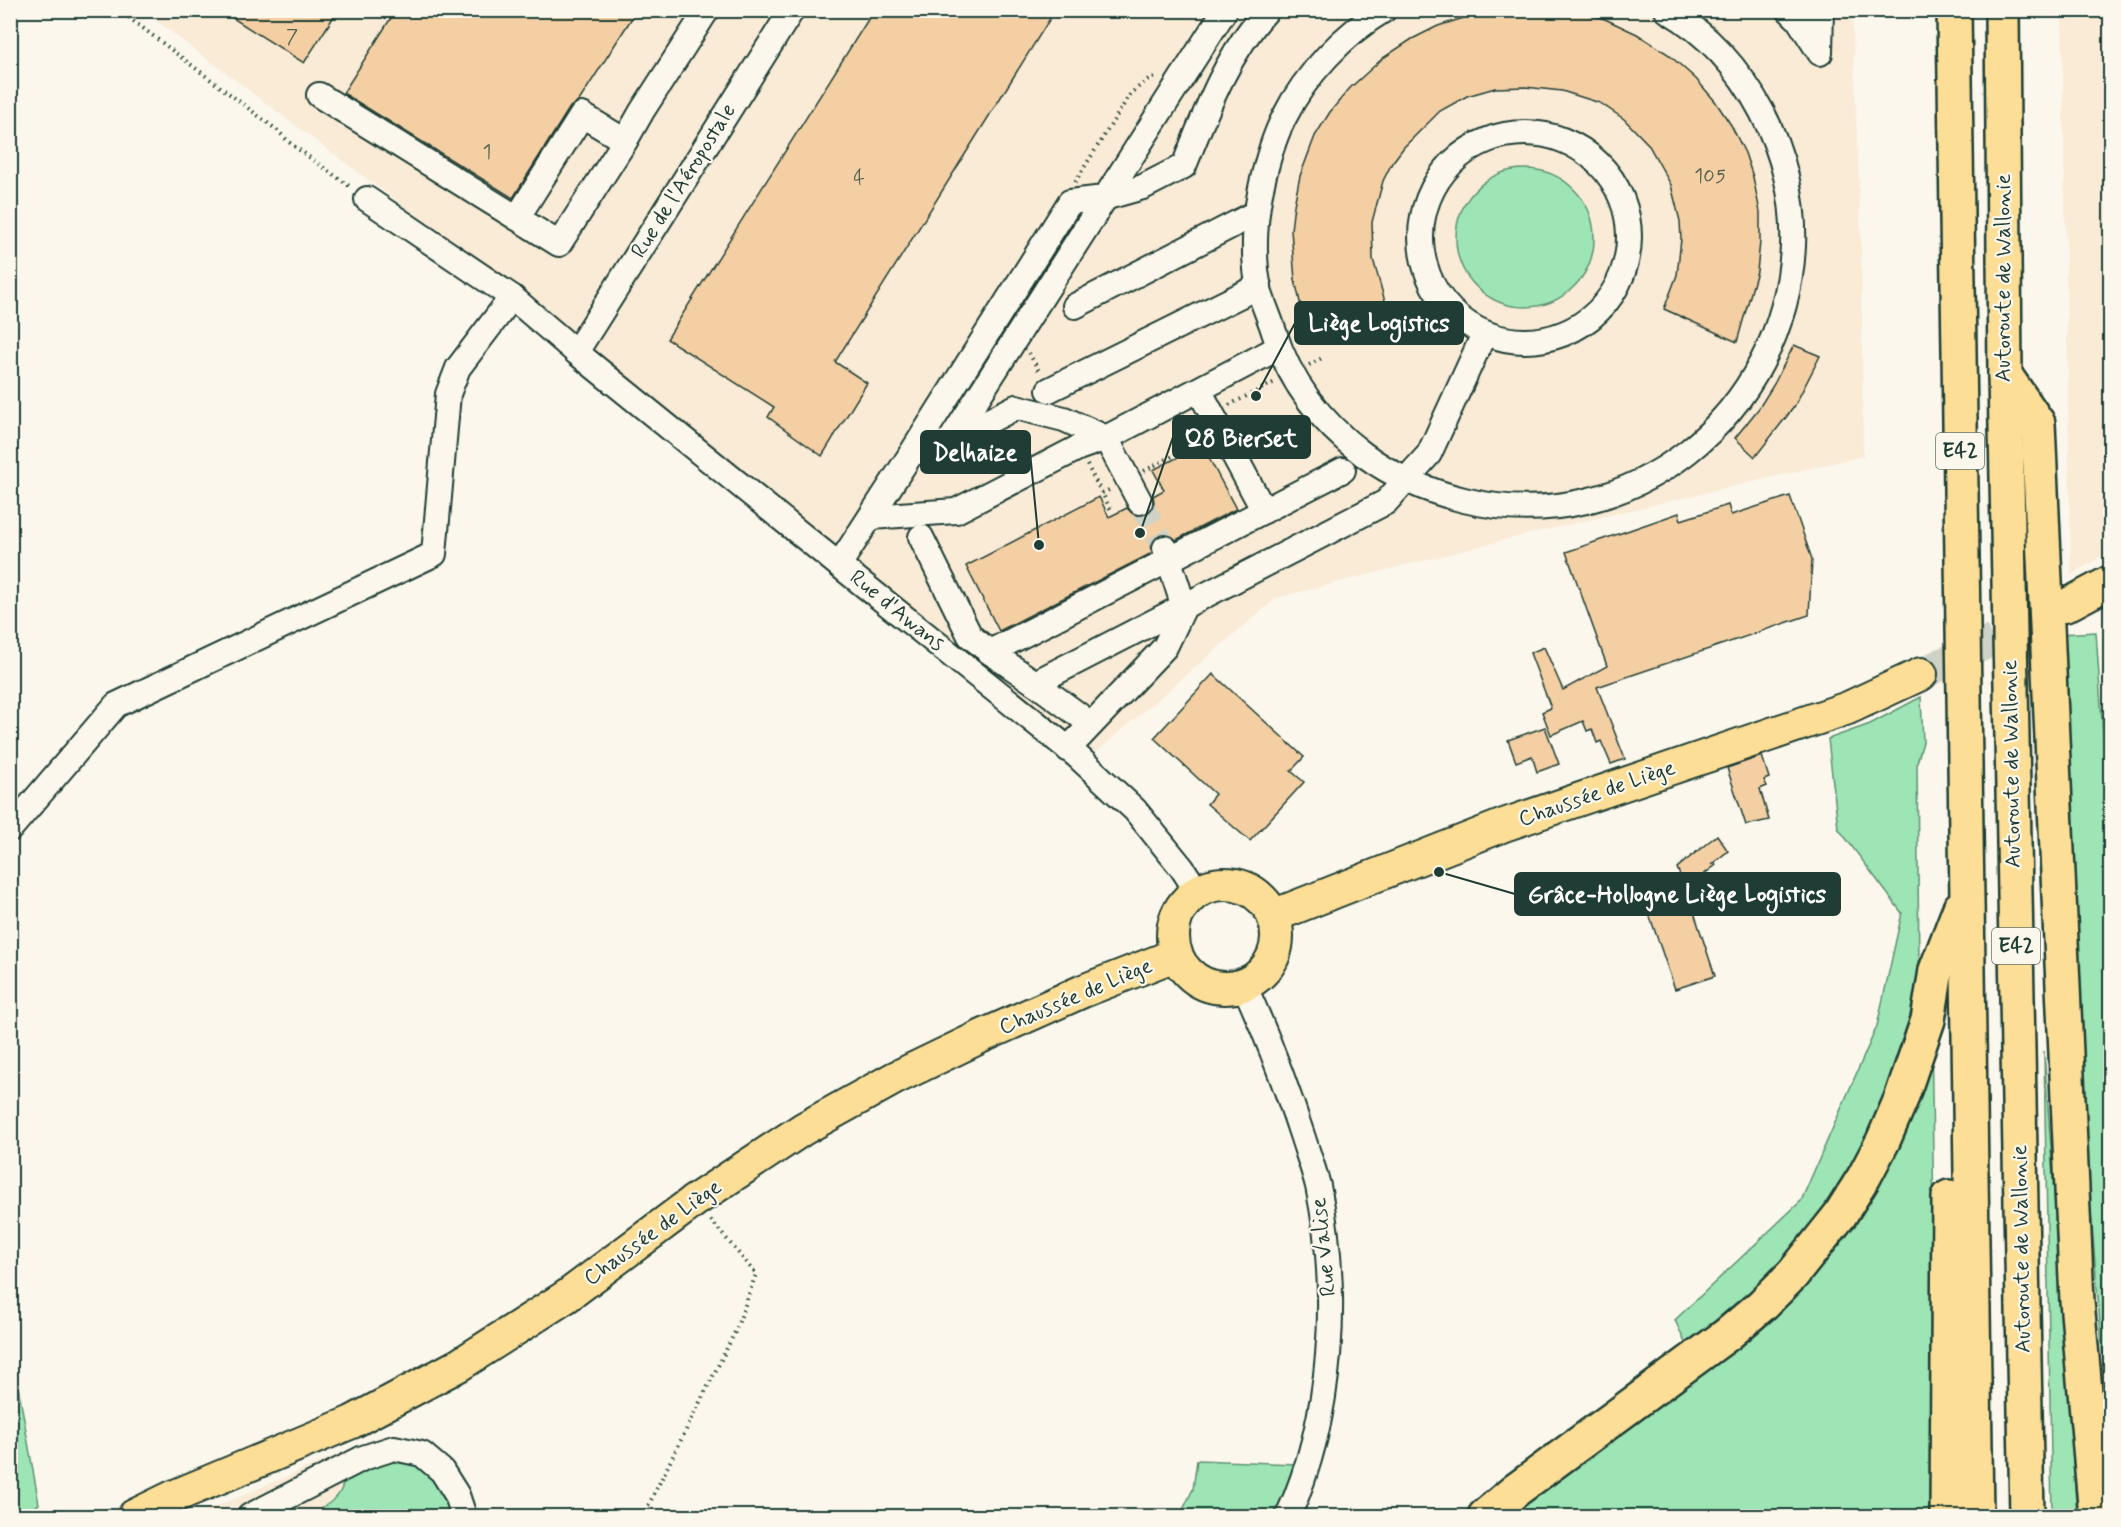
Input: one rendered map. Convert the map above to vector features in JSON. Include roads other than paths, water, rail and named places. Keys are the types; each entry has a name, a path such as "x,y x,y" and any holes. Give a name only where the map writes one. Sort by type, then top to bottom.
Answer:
{"highway":[{"name":"Autoroute de Wallonie","path":"1954,10 1976,1516"},
{"name":"Autoroute de Wallonie","path":"2002,10 2005,375 2026,1516"},
{"path":"2005,375 2038,423 2077,1301 2096,1516"},
{"path":"1485,1516 1516,1490 1728,1334 1793,1274 1840,1215 1884,1141 1901,1100 1928,1020 1936,970 1966,891"},
{"path":"1947,1516 1950,1066 1968,1029"}],"main road":[{"path":"2065,606 2110,582"},
{"name":"Chaussée de Liège","path":"1273,916 1504,825 1848,708 1922,674"},
{"path":"1214,884 1232,884 1249,889 1264,900 1273,916 1277,932 1276,949 1269,964 1258,977 1244,985 1223,989 1203,984 1186,973 1175,956 1172,938 1174,919 1183,903 1197,891 1214,884"},
{"name":"Chaussée de Liège","path":"134,1516 175,1496 344,1426 420,1388 510,1334 567,1296 694,1201 803,1129 895,1078 1073,995 1175,956"}],"street":[{"path":"319,94 560,244 706,10"},
{"name":"Rue de l'Aéropostale","path":"576,352 792,10"},
{"path":"976,427 1225,10"},
{"path":"839,565 1070,202 1112,196 1143,187 1184,166 1215,88 1253,26 1268,10"},
{"path":"1384,10 1339,43 1310,78 1285,115 1269,156 1257,200 1255,246 1259,286 1278,348 1291,374 1340,436 1372,461 1405,481 1448,496 1491,506 1534,507 1581,502 1623,488 1664,468 1702,441 1732,410 1758,371 1777,331 1789,286 1793,243 1790,197 1780,154 1763,113 1738,75 1707,40 1667,10"},
{"path":"1789,10 1798,19 1820,53 1821,10"},
{"path":"517,218 582,115 625,141"},
{"path":"1531,132 1564,139 1592,156 1614,181 1619,192 1627,212 1630,245 1622,278 1605,306 1577,329 1543,341 1507,341 1484,334 1473,329 1445,306 1426,275 1420,239 1426,204 1443,172 1468,149 1498,136 1531,132"},
{"path":"950,441 1112,196"},
{"name":"Rue d'Awans","path":"367,199 512,297 576,352 1068,749 1135,810 1182,868 1197,891"},
{"path":"1075,306 1256,213"},
{"path":"1049,390 1259,286"},
{"path":"14,824 116,705 434,554 448,394 458,368 512,297"},
{"path":"1035,683 1386,502 1429,454 1484,334"},
{"path":"871,517 956,511 1078,448 1106,438 1278,348"},
{"path":"1199,390 1264,510"},
{"path":"911,454 950,441 1016,407 1064,420 1106,438 1140,502"},
{"path":"990,652 1167,553 1264,510 1343,470"},
{"path":"921,537 970,636 1091,724"},
{"path":"1068,749 1164,647 1184,607 1167,553"},
{"name":"Rue Valise","path":"1244,985 1265,1030 1317,1185 1327,1252 1330,1325 1320,1416 1300,1491 1288,1516"},
{"path":"250,1516 363,1458 394,1449 422,1454 442,1471 457,1495 464,1516"}],"tunnel":[{"path":"1140,502 1165,548"},
{"path":"1921,674 2065,606"}],"place":[{"name":"Liège Logistics","path":"1256,396"},
{"name":"Q8 Bierset","path":"1140,533"},
{"name":"Delhaize","path":"1039,545"},
{"name":"Grâce-Hollogne Liège Logistics","path":"1439,872"}]}
